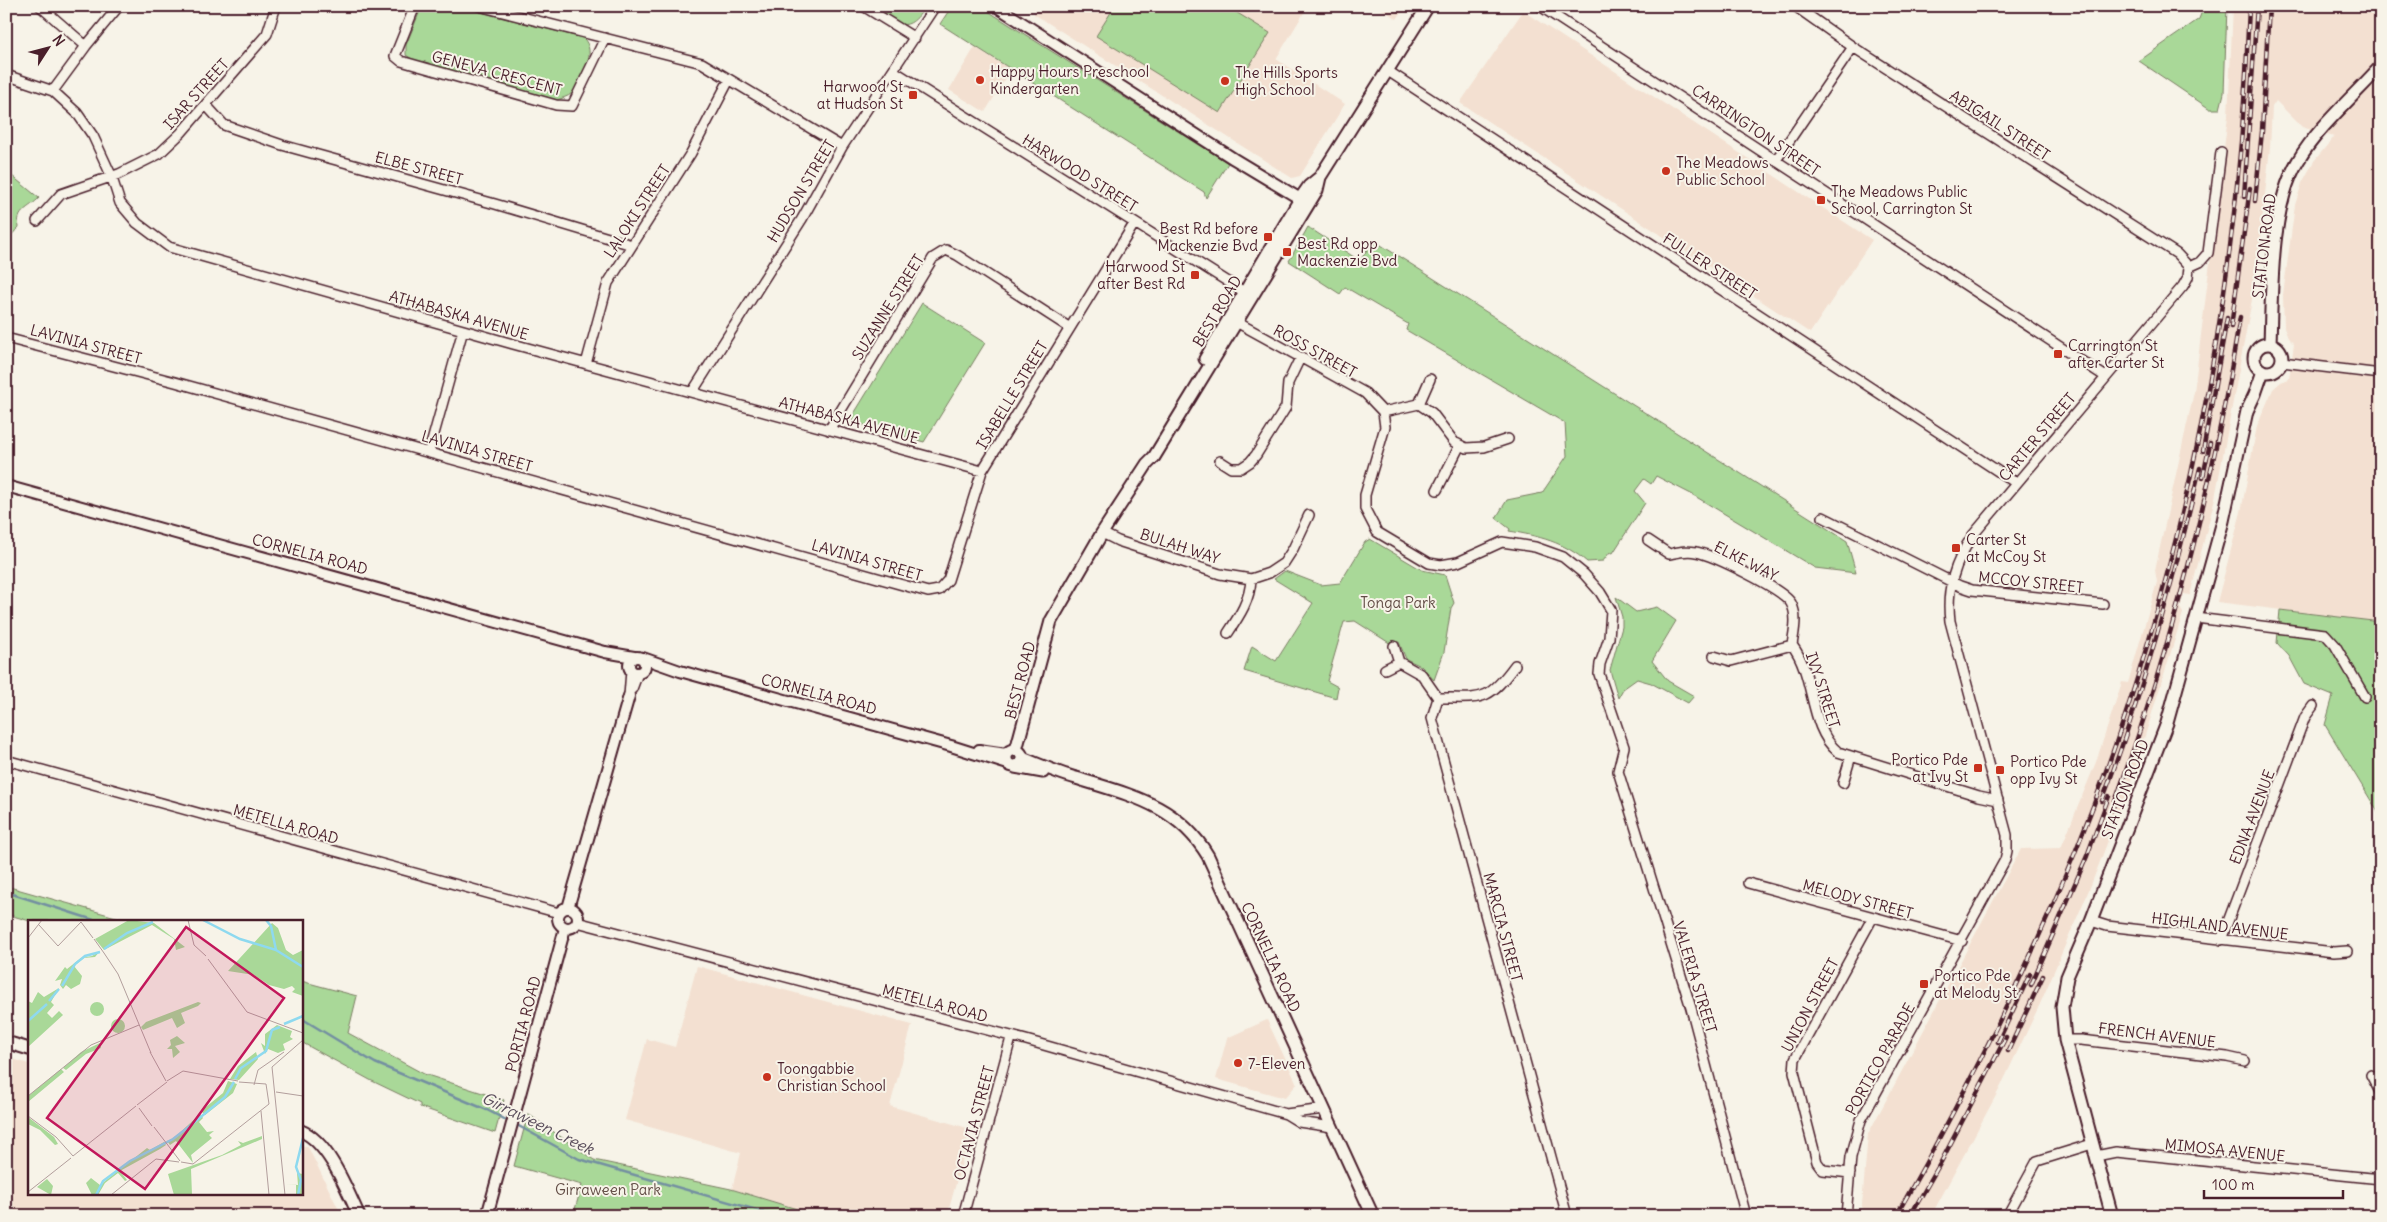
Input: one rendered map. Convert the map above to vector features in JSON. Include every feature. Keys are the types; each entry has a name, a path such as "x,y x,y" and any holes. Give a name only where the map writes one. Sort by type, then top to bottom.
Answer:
{"main road":[{"name":"BEST ROAD","path":"1013,759 1051,621 1102,533 1147,464 1149,453 1249,295 1304,201 1309,186 1320,177 1428,6"},
{"name":"STATION ROAD","path":"2270,344 2273,277 2278,229 2282,198 2289,178 2299,159 2315,138 2381,66"},
{"path":"2270,344 2279,349 2282,362 2272,371 2263,371 2256,364 2254,355 2259,347 2270,344"},
{"name":"STATION ROAD","path":"2112,1216 2062,1023 2063,995 2067,977 2091,921 2167,723 2223,521 2247,411 2256,394 2263,371"},
{"name":"CORNELIA ROAD","path":"1013,759 1113,789 1156,805 1176,818 1193,833 1208,856 1373,1216"},
{"path":"6,1042 28,1049"},
{"path":"302,1131 311,1134 322,1145 359,1216"}],"street":[{"path":"40,6 86,46"},
{"path":"53,91 86,46 119,6"},
{"name":"ISAR STREET","path":"37,221 61,194 111,175 119,174 159,154 206,105 267,34 276,6"},
{"name":"GENEVA CRESCENT","path":"416,6 395,56 401,61 556,105 572,106 605,38"},
{"path":"479,6 702,63 842,147"},
{"path":"863,6 915,38"},
{"name":"HUDSON STREET","path":"693,391 802,219 842,147 936,6"},
{"path":"996,6 1234,159 1304,201"},
{"name":"CARRINGTON STREET","path":"1540,6 2106,377"},
{"name":"ABIGAIL STREET","path":"1796,6 1853,47 2177,254 2189,268"},
{"path":"1776,160 1853,47"},
{"name":"HARWOOD STREET","path":"894,71 1249,295"},
{"name":"FULLER STREET","path":"1388,71 2016,483"},
{"name":"ATHABASKA AVENUE","path":"6,75 53,91 77,113 93,136 111,175 120,203 137,223 169,248 586,364 693,391 982,471"},
{"name":"LALOKI STREET","path":"586,364 604,293 612,274 691,153 729,80"},
{"name":"ELBE STREET","path":"206,105 224,125 282,145 494,204 632,245"},
{"path":"2189,268 2200,262 2208,253 2220,152"},
{"name":"ISABELLE STREET","path":"939,590 948,580 982,471 1134,224"},
{"name":"SUZANNE STREET","path":"829,430 934,258 946,250 957,255 1070,328"},
{"name":"CARTER STREET","path":"1950,582 1959,557 1973,535 2183,286 2188,277 2189,268"},
{"name":"ROSS STREET","path":"1233,321 1365,393 1383,412"},
{"path":"429,452 463,330"},
{"name":"LAVINIA STREET","path":"6,338 429,452 928,592 939,590"},
{"path":"1220,461 1231,468 1240,468 1250,462 1256,455 1286,408 1288,383 1300,358"},
{"path":"2282,362 2381,374"},
{"path":"1419,404 1430,379"},
{"path":"1383,412 1419,404 1432,413 1454,442 1466,448 1484,447 1508,439"},
{"name":"VALERIA STREET","path":"1383,412 1385,427 1365,495 1365,509 1374,527 1387,538 1436,565 1458,562 1502,542 1550,550 1574,564 1600,592 1611,610 1609,638 1600,664 1599,674 1624,747 1618,771 1691,1008 1746,1216"},
{"path":"1437,490 1460,445"},
{"name":"CORNELIA ROAD","path":"6,486 605,652 636,666 680,672 950,746 1013,759"},
{"path":"1228,632 1241,614 1250,592 1251,579 1269,573 1284,563 1310,516"},
{"name":"MCCOY STREET","path":"1823,517 1950,582 1972,590 2103,604"},
{"name":"BULAH WAY","path":"1102,533 1118,541 1220,574 1251,579"},
{"name":"ELKE WAY","path":"1648,540 1669,554 1686,550 1721,560 1773,588 1790,602 1795,616 1792,645"},
{"name":"PORTICO PARADE","path":"1846,1216 1851,1157 1861,1120 1962,941 2008,851 2007,835 1950,620 1948,607 1950,582"},
{"path":"2196,618 2325,634 2335,645 2365,697"},
{"path":"1714,656 1731,661 1792,645"},
{"name":"IVY STREET","path":"1792,645 1802,657 1824,738 1838,752 1979,796 1998,800"},
{"path":"1394,646 1399,662 1422,675 1438,698 1472,699 1487,696 1515,665"},
{"path":"1385,669 1399,662"},
{"path":"563,910 576,913 577,922 572,927 565,928 558,922 636,666"},
{"name":"MARCIA STREET","path":"1438,698 1432,718 1567,1216"},
{"name":"EDNA AVENUE","path":"2221,940 2305,717 2313,706"},
{"path":"1843,783 1851,756"},
{"name":"METELLA ROAD","path":"6,760 563,910"},
{"name":"MELODY STREET","path":"1748,884 1962,941"},
{"name":"UNION STREET","path":"1850,1173 1823,1170 1817,1162 1794,1066 1795,1058 1873,917"},
{"name":"HIGHLAND AVENUE","path":"2091,921 2107,926 2221,940 2334,952 2347,951"},
{"name":"METELLA ROAD","path":"577,922 1012,1038 1286,1114 1299,1122 1332,1127"},
{"name":"PORTIA ROAD","path":"487,1216 565,928"},
{"name":"OCTAVIA STREET","path":"963,1216 1012,1038"},
{"name":"FRENCH AVENUE","path":"2066,1040 2227,1056 2245,1061"},
{"path":"2371,1075 2381,1094"},
{"name":"METELLA ROAD","path":"1286,1114 1324,1109"},
{"path":"2007,1216 2037,1161 2092,1144"},
{"name":"MIMOSA AVENUE","path":"2096,1156 2116,1152 2381,1179"}],"shaded area":[{"name":"The Hills Sports High School","path":"1036,6 1308,6 1276,59 1345,104 1300,176 1292,178 1034,14"},
{"path":"1377,6 1406,6 1397,19"},
{"path":"2233,6 2381,6 2381,622 2217,602 2241,512 2257,426 2273,389 2281,382 2289,379 2294,344 2288,338 2284,328 2283,295 2295,205 2302,183 2314,161 2334,137 2302,127 2276,101 2272,107 2270,148 2256,278 2215,498 2190,595 2184,594 2180,608 2183,613 2130,784 2091,885 2040,1004 2000,1088 1931,1216 1861,1216 1868,1134 2021,849 2061,848 2096,762 2122,682 2128,683 2157,582 2155,570 2194,392 2228,116"},
{"name":"The Meadows Public School","path":"1523,11 1872,240 1810,333 1460,103"},
{"name":"Happy Hours Preschool Kindergarten","path":"975,47 1011,70 985,112 949,90"},
{"name":"Toongabbie Christian School","path":"697,966 912,1025 890,1106 971,1129 947,1216 820,1216 732,1189 741,1153 625,1120 647,1039 675,1047"},
{"name":"7-Eleven","path":"1267,1020 1297,1084 1285,1098 1216,1079 1227,1038"},
{"path":"6,1057 28,1064 28,1194 302,1194 302,1145 308,1147 342,1216 6,1216"}],"green space":[{"path":"422,6 458,6 583,38 589,50 589,58 584,73 572,93 557,100 412,59 406,55 406,45"},
{"path":"870,6 926,6 912,22 900,24"},
{"path":"952,6 980,6 1228,163 1206,198 1204,192 940,24"},
{"path":"1115,6 1226,6 1270,33 1220,113 1096,36"},
{"path":"2204,6 2227,6 2224,93 2220,109 2210,109 2139,61 2199,19"},
{"path":"6,171 39,198 21,213 18,222 19,227 6,241"},
{"path":"1308,227 1360,261 1373,240 1847,541 1856,573 1815,568 1693,495 1656,476 1651,484 1644,479 1635,491 1645,503 1613,553 1610,552 1603,561 1587,562 1569,549 1551,541 1509,531 1510,529 1496,518 1507,500 1542,493 1567,456 1565,423 1406,330 1408,324 1345,287 1340,294 1289,261"},
{"path":"922,303 985,343 924,442 853,422 852,417"},
{"name":"Tonga Park","path":"1370,539 1422,570 1445,575 1454,603 1451,608 1444,652 1434,680 1421,666 1406,659 1399,642 1391,644 1355,621 1344,622 1327,681 1338,687 1336,698 1244,671 1252,646 1276,661 1313,603 1274,579 1285,571 1321,585 1340,583 1365,542"},
{"path":"1616,597 1636,612 1657,607 1676,621 1652,661 1668,681 1694,696 1688,703 1651,683 1637,679 1623,689 1618,698 1610,670 1622,627 1622,617"},
{"path":"2280,610 2381,622 2381,817 2325,725 2333,696 2304,684 2289,656 2277,643"},
{"path":"6,886 126,920 28,920 6,914"},
{"path":"302,981 357,996 348,1033 424,1074 504,1100 495,1133 420,1107 420,1104 370,1080 302,1043"},
{"name":"Girraween Park","path":"528,1114 594,1160 731,1189 820,1216 573,1216 582,1185 514,1166"}],"waterway":[{"name":"Girraween Creek","path":"6,892 94,920"},
{"name":"Girraween Creek","path":"302,1019 375,1063 487,1110 510,1122"},
{"name":"Girraween Creek","path":"515,1124 579,1159 778,1216"}],"railway":[{"path":"1896,1216 1945,1128 1991,1038 2034,947 2074,855 2112,754 2146,650 2174,545 2199,438 2218,330 2233,222 2243,114 2249,6"},
{"path":"2244,197 2257,6"},
{"path":"2255,201 2262,131 2269,6"},
{"path":"2231,327 2250,188"},
{"path":"2112,810 2153,689 2188,566 2217,442 2240,317"},
{"path":"2203,451 2227,318"},
{"path":"2203,477 2210,443"},
{"path":"2102,801 2144,678 2179,553 2200,468"},
{"path":"2031,985 2087,856 2109,796"},
{"path":"1998,1042 2030,974"},
{"path":"2008,1051 2043,976"},
{"path":"1910,1216 1941,1162 2006,1037"}],"place":[{"name":"Happy Hours Preschool Kindergarten","path":"980,80"},
{"name":"The Hills Sports High School","path":"1225,81"},
{"name":"Harwood St at Hudson St","path":"913,95"},
{"name":"The Meadows Public School","path":"1666,171"},
{"name":"The Meadows Public School, Carrington St","path":"1821,200"},
{"name":"Best Rd before Mackenzie Bvd","path":"1268,237"},
{"name":"Best Rd opp Mackenzie Bvd","path":"1287,252"},
{"name":"Harwood St after Best Rd","path":"1195,275"},
{"name":"Carrington St after Carter St","path":"2058,354"},
{"name":"Carter St at McCoy St","path":"1956,548"},
{"name":"Portico Pde at Ivy St","path":"1978,768"},
{"name":"Portico Pde opp Ivy St","path":"2000,770"},
{"name":"Portico Pde at Melody St","path":"1924,984"},
{"name":"7-Eleven","path":"1238,1063"},
{"name":"Toongabbie Christian School","path":"767,1077"}]}
